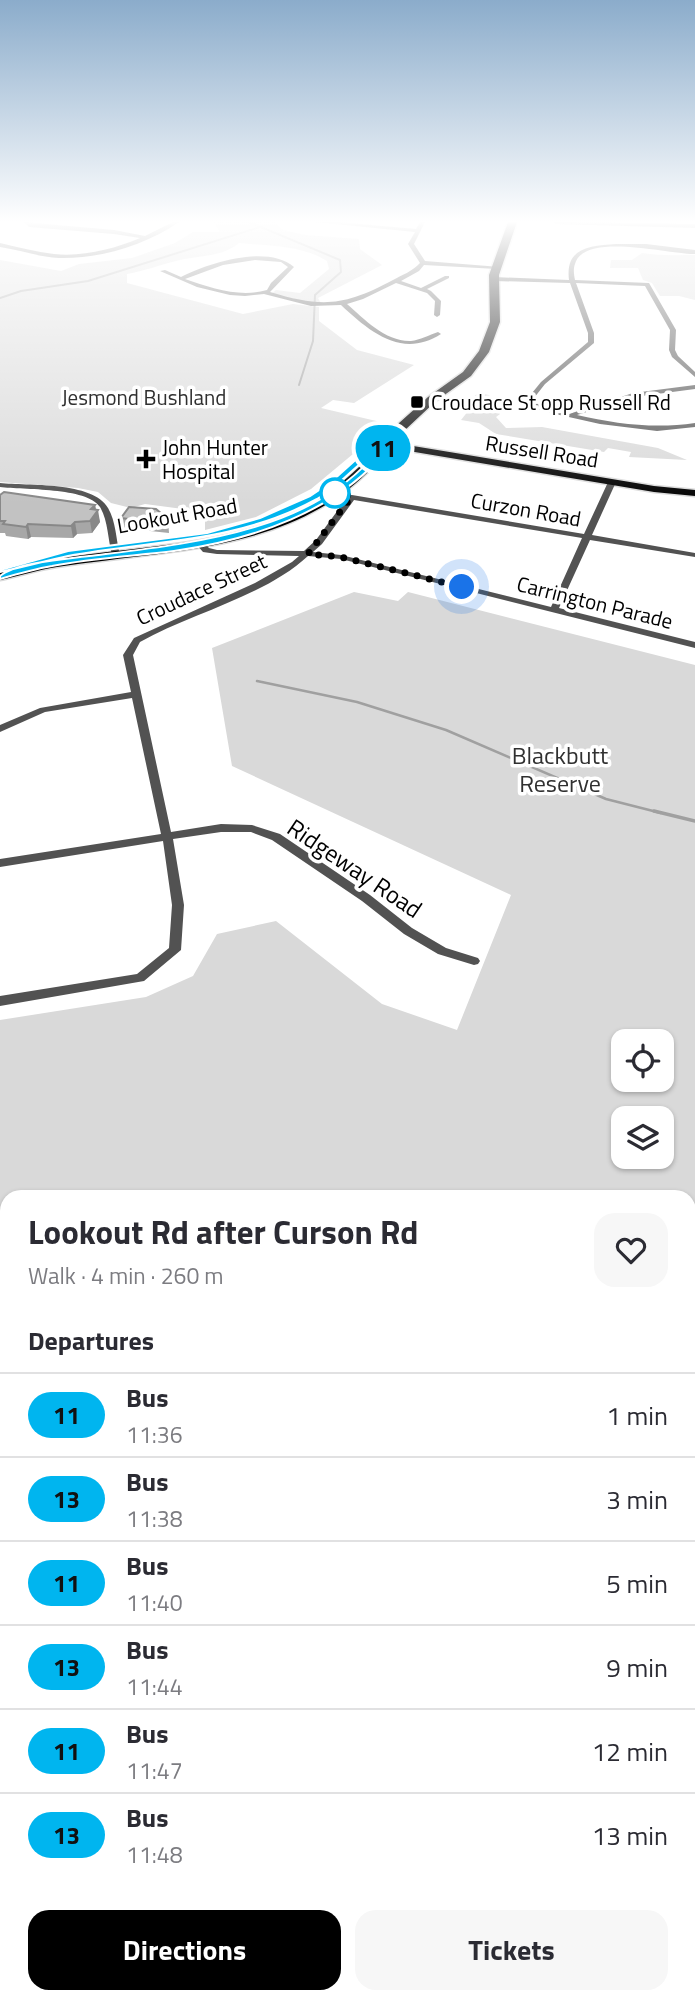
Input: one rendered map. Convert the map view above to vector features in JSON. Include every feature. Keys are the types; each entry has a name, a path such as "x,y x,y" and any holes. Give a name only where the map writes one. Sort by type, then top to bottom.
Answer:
{"highway":[{"path":"381,449 412,416 478,362 489,342 495,315"},
{"name":"Lookout Road","path":"0,570 68,554 115,552 200,544 241,535 318,504 345,486 381,449 374,447 334,484 313,497 263,520 207,535 115,552 36,566 0,576"}],"main road":[{"name":"Russell Road","path":"381,449 409,449 695,493"}],"street":[{"path":"357,315 390,340 412,344 424,342 438,334"},
{"path":"586,315 592,329 591,343 539,387 531,398 533,404 571,415 654,430 693,427"},
{"path":"665,315 673,330 673,354 680,365 695,375"},
{"path":"571,415 633,395 695,387"},
{"path":"554,609 612,482"},
{"path":"0,485 79,491 95,496 104,505 115,552"},
{"name":"Curzon Road","path":"352,496 695,555"},
{"name":"Croudace Street","path":"0,1001 140,978 175,950 178,905 167,836 128,655 137,640 258,585 295,564 308,554 352,496"},
{"name":"Carrington Parade","path":"200,544 206,550 217,552 341,557 695,645"},
{"path":"0,729 43,710 137,694"},
{"name":"Ridgeway Road","path":"0,863 221,828 252,829 276,836 366,898 408,931 442,951 474,961"}],"green space":[{"name":"Jesmond Bushland","path":"0,315 319,315 319,321 357,350 414,365 354,403 333,400 321,408 389,424 311,489 256,517 205,530 205,521 183,509 145,504 131,508 111,503 98,492 78,488 0,482"},
{"path":"478,393 489,395 500,414 496,417 506,428 542,427 658,448 687,460 629,457 631,452 608,448 604,452 496,434 479,423 461,420 469,410 470,400"},
{"name":"Blackbutt Reserve","path":"354,592 398,601 408,592 695,665 695,1190 0,1190 0,1020 146,997 193,976 217,934 276,921 382,1004 457,1030 511,895 232,766 212,648"}],"building":[{"path":"4,492 95,505 91,509 98,510 90,521 75,522 71,526 28,524 26,527 3,524 5,521 0,521 0,495"},
{"path":"129,507 156,509 168,519 168,524 121,518"}],"waterway":[{"path":"299,385 313,341 314,315"},
{"path":"257,681 357,702 446,730 606,799 661,813"},
{"path":"654,811 695,821"}],"bus line":[{"name":"11","path":"0,570 68,554 176,541 263,520 293,508 334,484 374,447 383,444 383,450 373,461 345,486 318,504 241,535 178,548 69,560 0,576"}],"place":[{"name":"Croudace St opp Russell Rd","path":"417,402"},
{"name":"John Hunter Hospital","path":"146,459"}],"route":[{"path":"335,493 352,496 308,554 341,557 462,587"}]}
